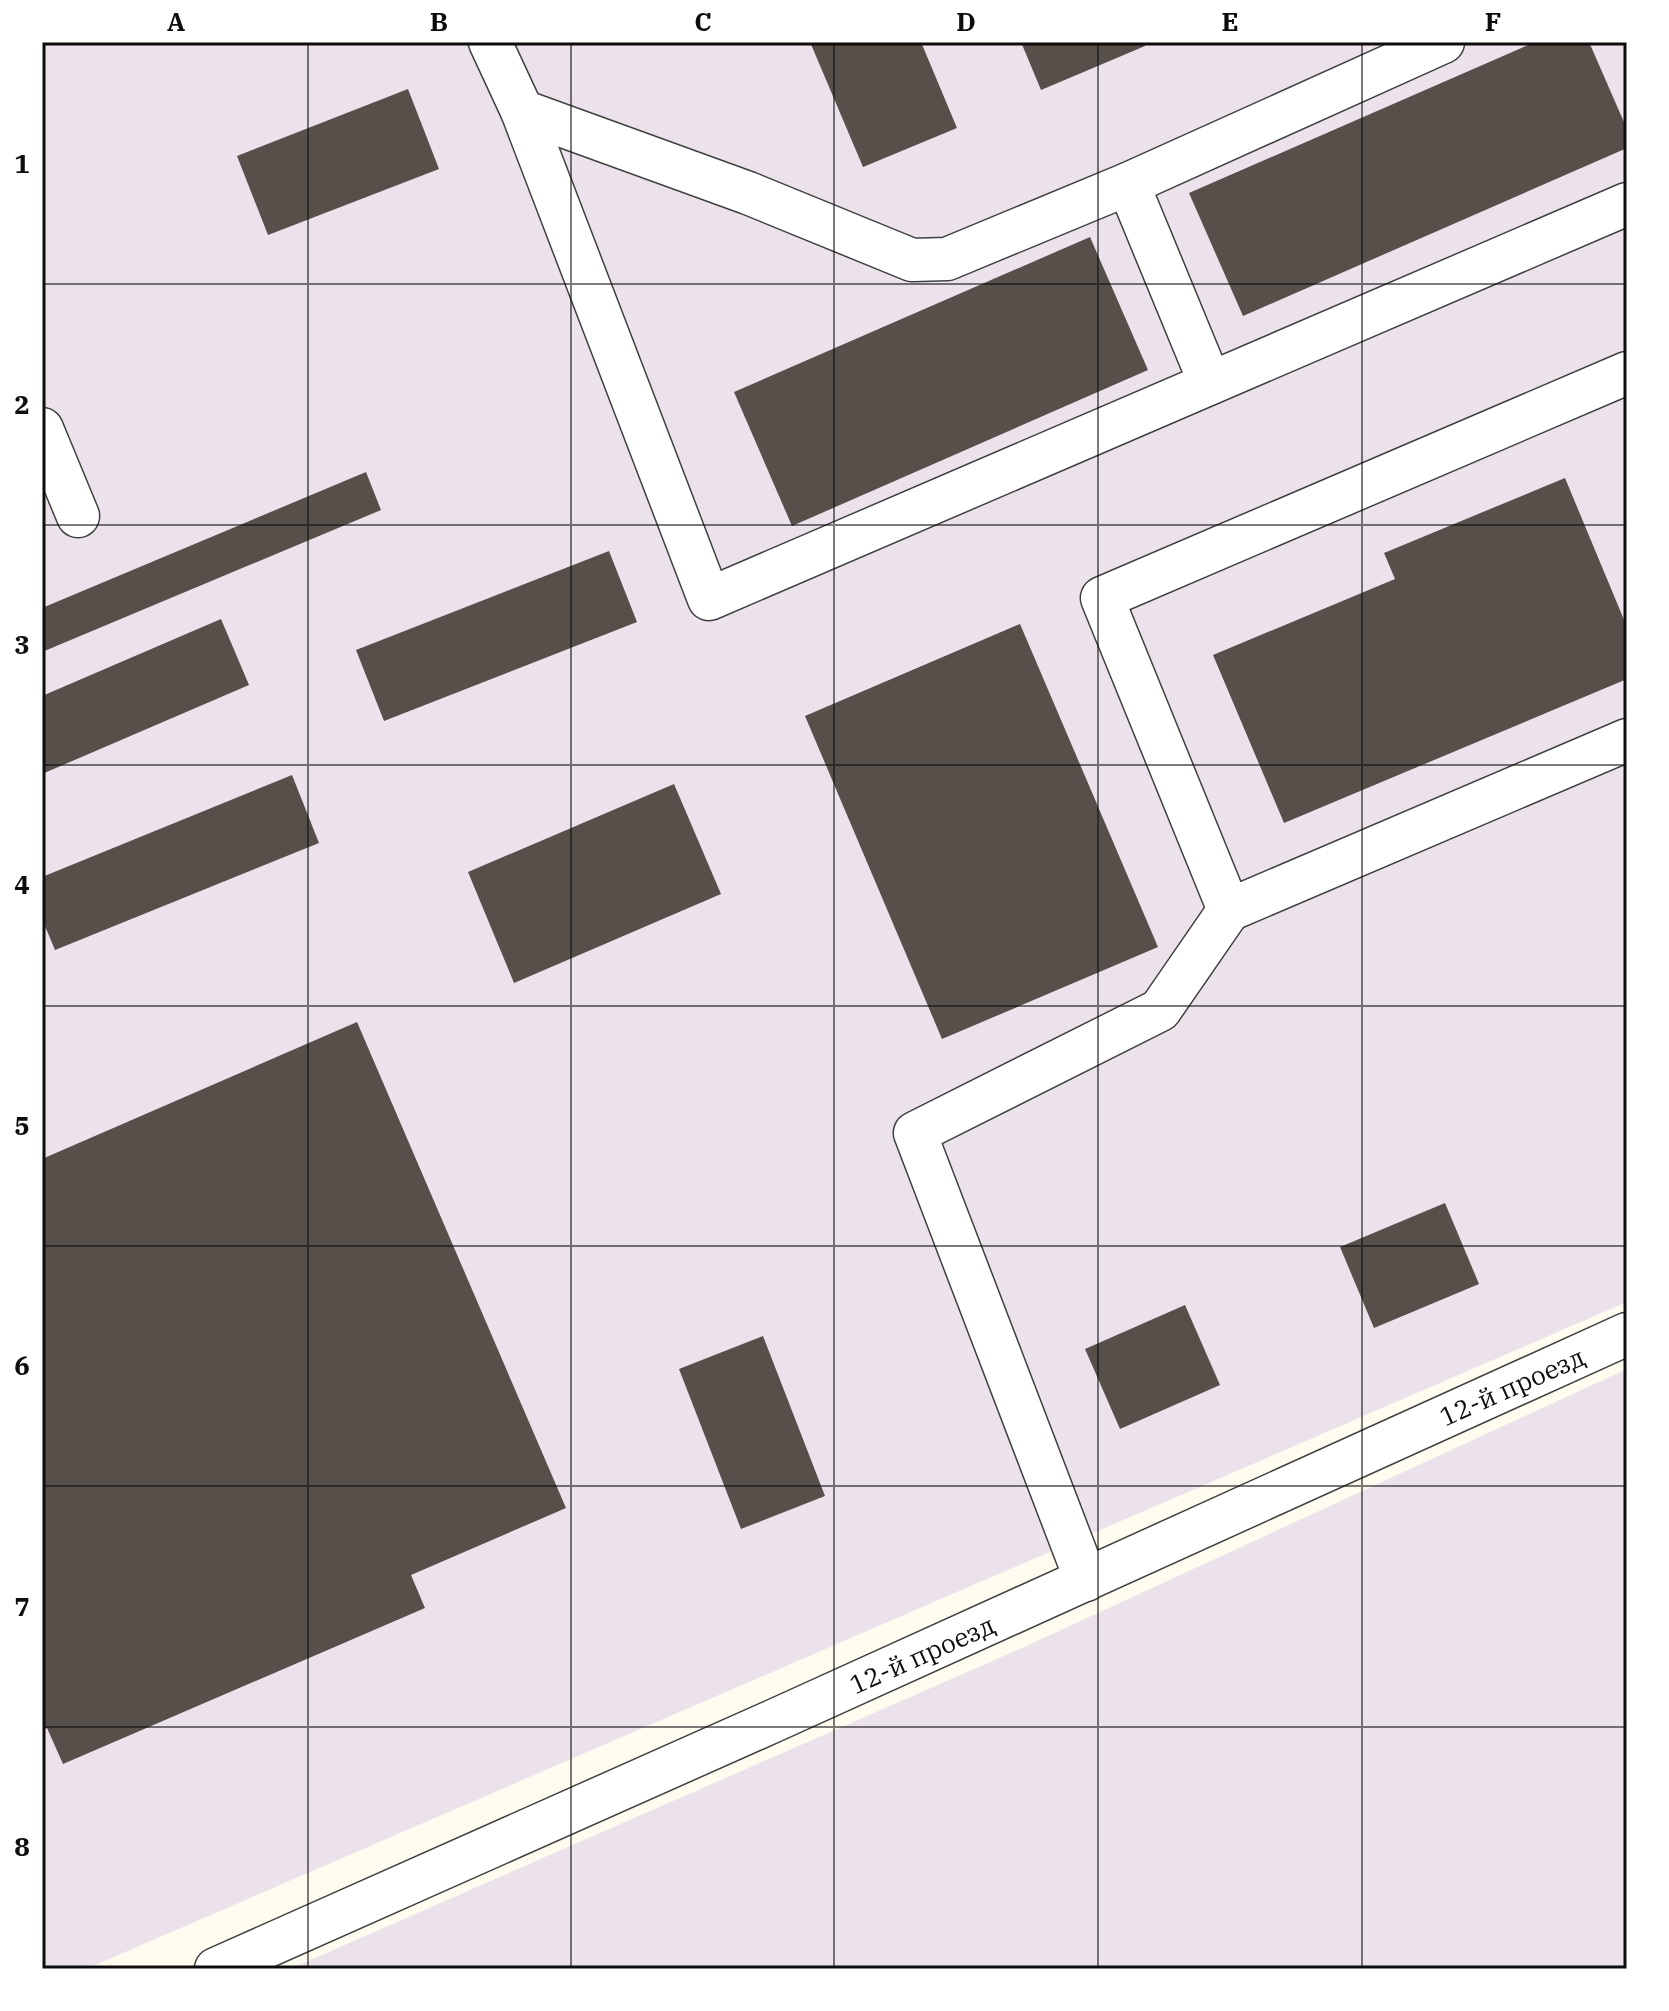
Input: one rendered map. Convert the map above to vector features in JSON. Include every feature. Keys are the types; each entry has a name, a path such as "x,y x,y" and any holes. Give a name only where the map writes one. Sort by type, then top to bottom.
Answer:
{"street":[{"path":"490,42 522,111 709,599 1627,204"},
{"path":"522,111 748,193 912,260 947,259 1128,184 1443,42"},
{"path":"1128,184 1210,383"},
{"path":"1229,910 1102,598 1627,373"},
{"path":"42,429 78,516"},
{"path":"1086,1580 915,1133 1160,1010 1229,910 1627,740"},
{"name":"12-й проезд","path":"216,1969 1627,1334"}],"shaded area":[{"path":"42,42 1627,42 1627,1302 86,1969 42,1969"},
{"path":"1627,1369 1627,1969 290,1969 1024,1647"}],"building":[{"path":"810,42 921,42 957,128 863,167"},
{"path":"1021,42 1143,42 1145,46 1041,90"},
{"path":"1535,42 1589,42 1627,129 1627,148 1243,316 1189,193"},
{"path":"408,89 439,169 268,235 237,156"},
{"path":"1090,237 1148,370 792,526 734,392"},
{"path":"366,472 381,510 42,652 42,608"},
{"path":"1565,478 1627,627 1627,679 1284,823 1213,655 1395,579 1384,553"},
{"path":"609,551 637,622 384,721 356,650"},
{"path":"221,619 249,685 42,774 42,696"},
{"path":"1020,624 1158,947 942,1039 805,716"},
{"path":"292,775 319,843 55,950 42,919 42,877"},
{"path":"674,784 721,894 514,983 468,872"},
{"path":"357,1022 566,1508 411,1575 425,1608 63,1764 47,1728 42,1730 42,1159"},
{"path":"1445,1203 1479,1284 1374,1328 1340,1247"},
{"path":"1185,1305 1220,1385 1120,1429 1085,1349"},
{"path":"763,1336 825,1496 741,1529 679,1369"}]}
